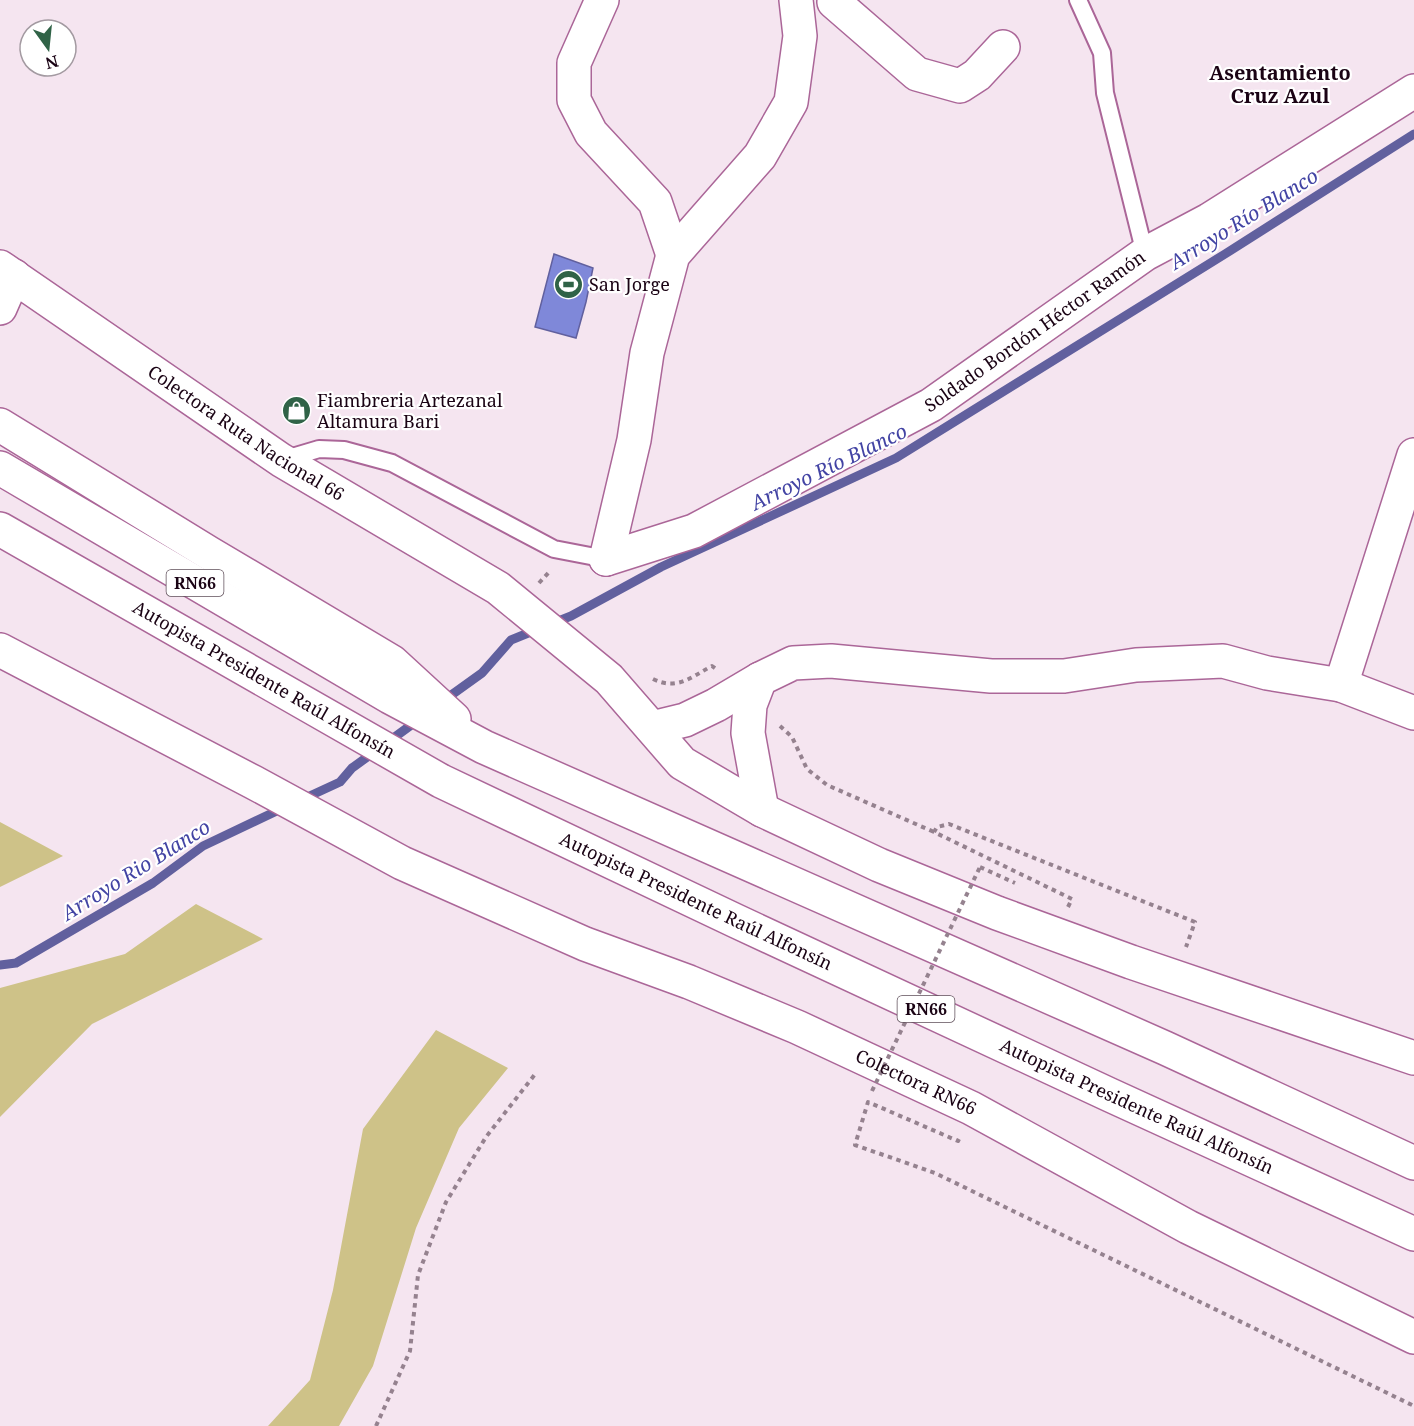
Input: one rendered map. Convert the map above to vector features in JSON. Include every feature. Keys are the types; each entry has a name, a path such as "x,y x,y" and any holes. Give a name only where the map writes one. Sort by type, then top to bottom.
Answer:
{"main road":[{"path":"602,0 574,63 574,100 591,133 654,202 673,255"},
{"path":"606,560 634,440 646,353 673,255 760,156 791,102 800,36 796,0"},
{"path":"800,36 836,1 917,74 960,86 977,75 1003,48"},
{"name":"Soldado Bordón Héctor Ramón","path":"606,560 694,531 932,405 1144,254 1209,220 1414,91"},
{"path":"0,308 7,272"},
{"name":"Colectora Ruta Nacional 66","path":"7,272 281,460 498,588 609,680 682,763 762,810 879,865 957,897 1177,977 1414,1058"},
{"path":"0,425 208,553 392,662 398,685"},
{"path":"1341,686 1414,455"},
{"name":"RN66","path":"0,468 398,685 476,739 1165,1048 1414,1163"},
{"name":"Autopista Presidente Raúl Alfonsín","path":"0,530 441,781 1110,1095 1414,1233"},
{"name":"Colectora RN66","path":"0,650 253,782 402,863 585,944 689,982 797,1027 972,1108 1188,1227 1414,1337"},
{"path":"652,729 705,711 793,663 831,661 1001,676 1064,676 1136,665 1223,661 1267,673 1341,686 1414,713"},
{"path":"760,679 750,705 748,733 762,810"}],"lane":[{"path":"1078,0 1102,53 1105,93 1144,254"},
{"path":"281,460 319,448 344,450 392,463 554,549 606,560"}],"path":[{"path":"1058,903 1068,907 1072,899 934,832 937,827 949,824 1195,922 1177,977"},
{"path":"882,1095 872,1091 981,867 1019,885"},
{"path":"376,1426 410,1351 418,1275 446,1202 486,1137 536,1073"},
{"path":"963,1131 958,1141 868,1102 855,1145 935,1173 1414,1406"}],"shaded area":[{"path":"0,822 63,856 0,887"},
{"path":"196,904 263,939 92,1024 0,1117 0,988 125,954"},
{"path":"436,1030 508,1068 459,1128 416,1228 373,1366 339,1426 268,1426 310,1380 333,1290 363,1129"}],"water":[{"name":"San Jorge","path":"554,254 593,268 576,338 535,327"}],"waterway":[{"name":"Arroyo Río Blanco","path":"551,624 571,616 661,567 896,458 1414,134"},
{"name":"Arroyo Río Blanco","path":"443,701 482,673 511,640 538,629"},
{"name":"Arroyo Río Blanco","path":"388,742 418,720"},
{"name":"Arroyo Rio Blanco","path":"301,800 340,782 352,768 377,750"},
{"name":"Arroyo Rio Blanco","path":"0,965 16,963 153,883 203,846 283,808"}],"place":[{"name":"San Jorge","path":"568,285"},
{"name":"Fiambreria Artezanal Altamura Bari","path":"296,411"}],"district":[{"name":"Asentamiento Cruz Azul","path":"1280,84"}]}
